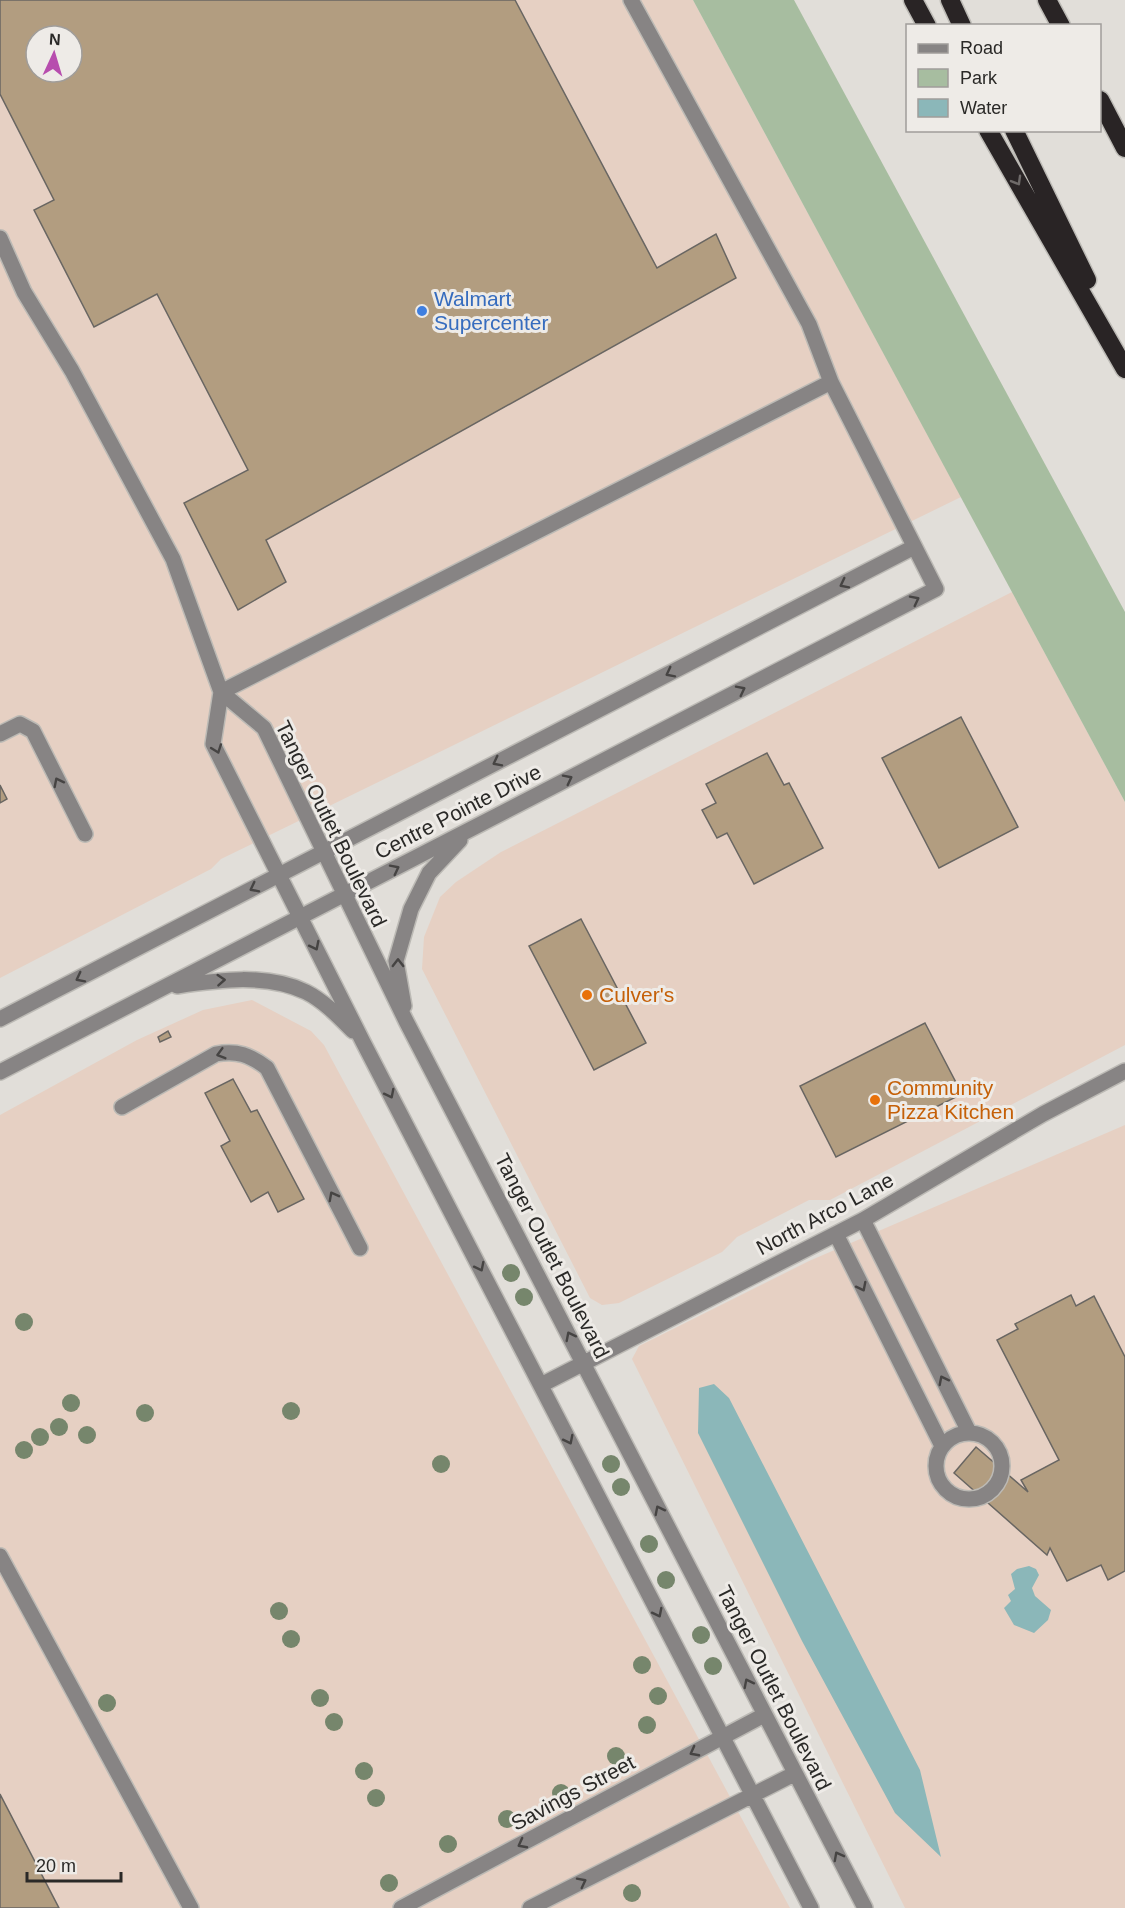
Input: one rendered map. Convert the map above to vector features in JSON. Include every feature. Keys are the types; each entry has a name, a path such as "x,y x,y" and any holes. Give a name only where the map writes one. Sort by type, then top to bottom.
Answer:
{"highway":[{"path":"913,0 926,24"},
{"path":"950,0 962,24"},
{"path":"1047,0 1060,24"},
{"path":"1101,102 1125,148"},
{"path":"989,132 1125,369"},
{"path":"1015,132 1125,359"}],"street":[{"path":"631,0 809,324 831,382 914,547"},
{"path":"0,238 24,292 72,371 173,559 221,692 213,744 363,1042 811,1908"},
{"path":"221,692 831,382"},
{"name":"Centre Pointe Drive","path":"0,1019 914,547 936,589 0,1072"},
{"name":"Tanger Outlet Boulevard","path":"221,692 264,728 406,1021 865,1908"},
{"path":"0,734 20,724 33,731 85,834"},
{"path":"406,1021 396,961 411,909 429,873 468,831"},
{"path":"163,988 223,979 277,983 306,993 335,1013 363,1042"},
{"path":"122,1107 216,1054 232,1051 252,1056 267,1068 360,1248"},
{"name":"North Arco Lane","path":"541,1385 863,1220 1042,1114 1125,1071"},
{"path":"863,1220 969,1432"},
{"path":"836,1234 942,1446"},
{"path":"969,1432 990,1439 1002,1458 1000,1480 994,1489 985,1496 963,1499 944,1488 936,1468 942,1446 949,1439 969,1432"},
{"path":"0,1556 191,1908"},
{"name":"Savings Street","path":"401,1908 764,1715"},
{"path":"530,1908 794,1774"}],"shaded area":[{"path":"0,0 693,0 961,497 221,859 211,869 0,978"},
{"path":"1012,592 1125,802 1125,1045 830,1200 809,1200 737,1237 722,1252 619,1303 602,1305 590,1298 422,969 424,937 440,897 456,882 501,852"},
{"path":"252,1000 311,1031 324,1045 790,1908 0,1908 0,1115 137,1040 203,1010"},
{"path":"1125,1125 1125,1908 905,1908 632,1359 639,1346 809,1261"}],"green space":[{"path":"693,0 794,0 1125,612 1125,802"}],"water":[{"path":"714,1384 729,1398 920,1770 941,1857 895,1813 802,1641 698,1433 699,1388"},
{"path":"1029,1566 1036,1569 1039,1575 1032,1588 1035,1596 1051,1610 1048,1620 1034,1633 1014,1625 1004,1608 1011,1601 1008,1595 1015,1589 1011,1574 1017,1569"}],"building":[{"name":"Walmart Supercenter","path":"0,0 515,0 657,268 716,234 736,278 266,540 286,582 238,610 184,503 248,470 157,294 94,327 34,210 54,200 0,94"},
{"path":"961,717 1018,827 939,868 882,758"},
{"path":"767,753 784,785 789,783 823,848 754,884 727,833 717,838 702,810 716,803 706,784"},
{"path":"0,785 7,799 0,803"},
{"name":"Culver's","path":"581,919 646,1043 594,1070 529,946"},
{"path":"925,1023 962,1094 836,1157 800,1086"},
{"path":"168,1031 171,1037 160,1042 158,1037"},
{"path":"233,1079 251,1112 257,1110 304,1199 278,1212 268,1192 251,1202 221,1146 230,1141 205,1093"},
{"path":"1071,1295 1076,1306 1094,1296 1125,1357 1125,1571 1108,1580 1101,1565 1067,1581 1050,1548 1047,1555 954,1473 976,1447 1028,1492 1021,1480 1059,1460 997,1340 1018,1329 1015,1324"},
{"path":"0,1794 59,1908 0,1908"}],"place":[{"name":"Walmart Supercenter","path":"422,311"},
{"name":"Culver's","path":"587,995"},
{"name":"Community Pizza Kitchen","path":"875,1100"}]}
